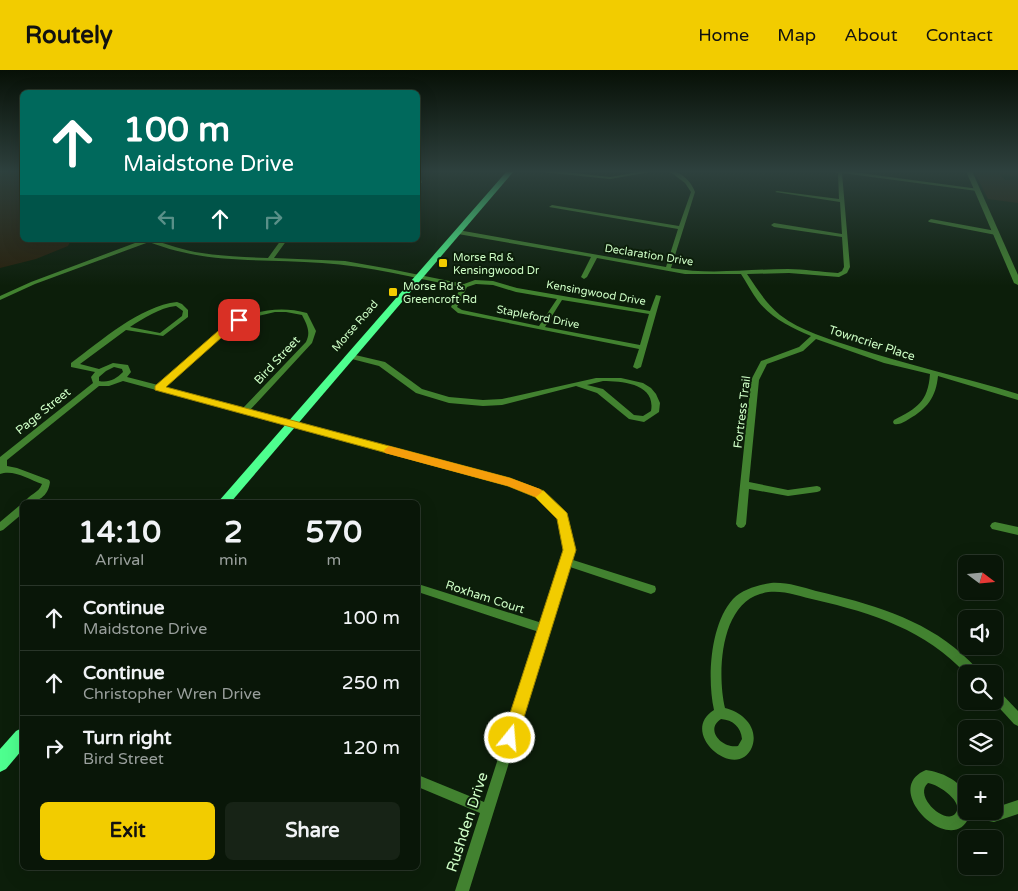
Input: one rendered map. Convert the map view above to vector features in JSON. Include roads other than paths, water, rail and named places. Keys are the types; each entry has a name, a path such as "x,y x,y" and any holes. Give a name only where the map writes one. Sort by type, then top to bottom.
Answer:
{"main road":[{"name":"Morse Road","path":"226,500 478,209"},
{"path":"0,763 20,739"}],"street":[{"path":"572,209 682,228"},
{"path":"668,269 688,209"},
{"path":"774,225 845,236 843,209"},
{"path":"986,209 1018,282"},
{"path":"931,221 996,233"},
{"name":"Declaration Drive","path":"458,232 704,274 789,271 839,275 845,272 847,267 845,236"},
{"path":"0,298 33,283 144,242"},
{"path":"153,242 168,249 203,256 345,263 419,277"},
{"path":"271,258 283,242"},
{"path":"584,277 594,256"},
{"name":"Towncrier Place","path":"743,272 761,300 773,312 797,328 887,361 973,383 1018,397"},
{"name":"Kensingwood Drive","path":"419,277 465,286 475,282 493,283 516,290 653,313"},
{"name":"Stapleford Drive","path":"465,286 455,304 456,310 642,348"},
{"path":"637,367 658,296"},
{"path":"541,328 560,297"},
{"path":"99,371 94,380 98,383 113,382 122,378 127,369 122,365 113,365 99,371 74,365 145,314 172,304 180,305 187,314 161,335 126,328"},
{"name":"Bird Street","path":"159,388 228,327 239,320 280,310 294,310 305,314 312,327 313,335 309,343 245,410"},
{"name":"Fortress Trail","path":"741,524 754,394 760,368 764,363 800,349 816,336"},
{"path":"351,356 388,367 412,386 427,394 466,402 483,404 511,401 576,384 602,380 629,382 652,391 656,398 657,408 655,412 644,419 632,417 600,391 576,384"},
{"path":"897,422 924,407 934,385 934,374"},
{"name":"Rushden Drive","path":"122,378 510,482 540,494 562,517 570,550 567,562 544,629 462,891"},
{"name":"Page Street","path":"1,470 2,459 98,383"},
{"path":"1,470 14,470 46,482 43,491 32,500"},
{"path":"745,485 788,492 818,489"},
{"path":"0,527 20,511"},
{"path":"995,526 1018,532"},
{"path":"567,562 651,589"},
{"path":"720,713 716,691 717,664 725,622 735,604 744,596 766,588 794,590 851,603 891,617 923,632 946,647 965,665"},
{"name":"Roxham Court","path":"420,589 544,629"},
{"path":"1003,704 1018,720"},
{"path":"420,782 488,810"},
{"path":"1003,812 1018,807"}],"place":[{"name":"Morse Rd & Kensingwood Dr","path":"443,263"},
{"name":"Morse Rd & Greencroft Rd","path":"393,292"}]}
